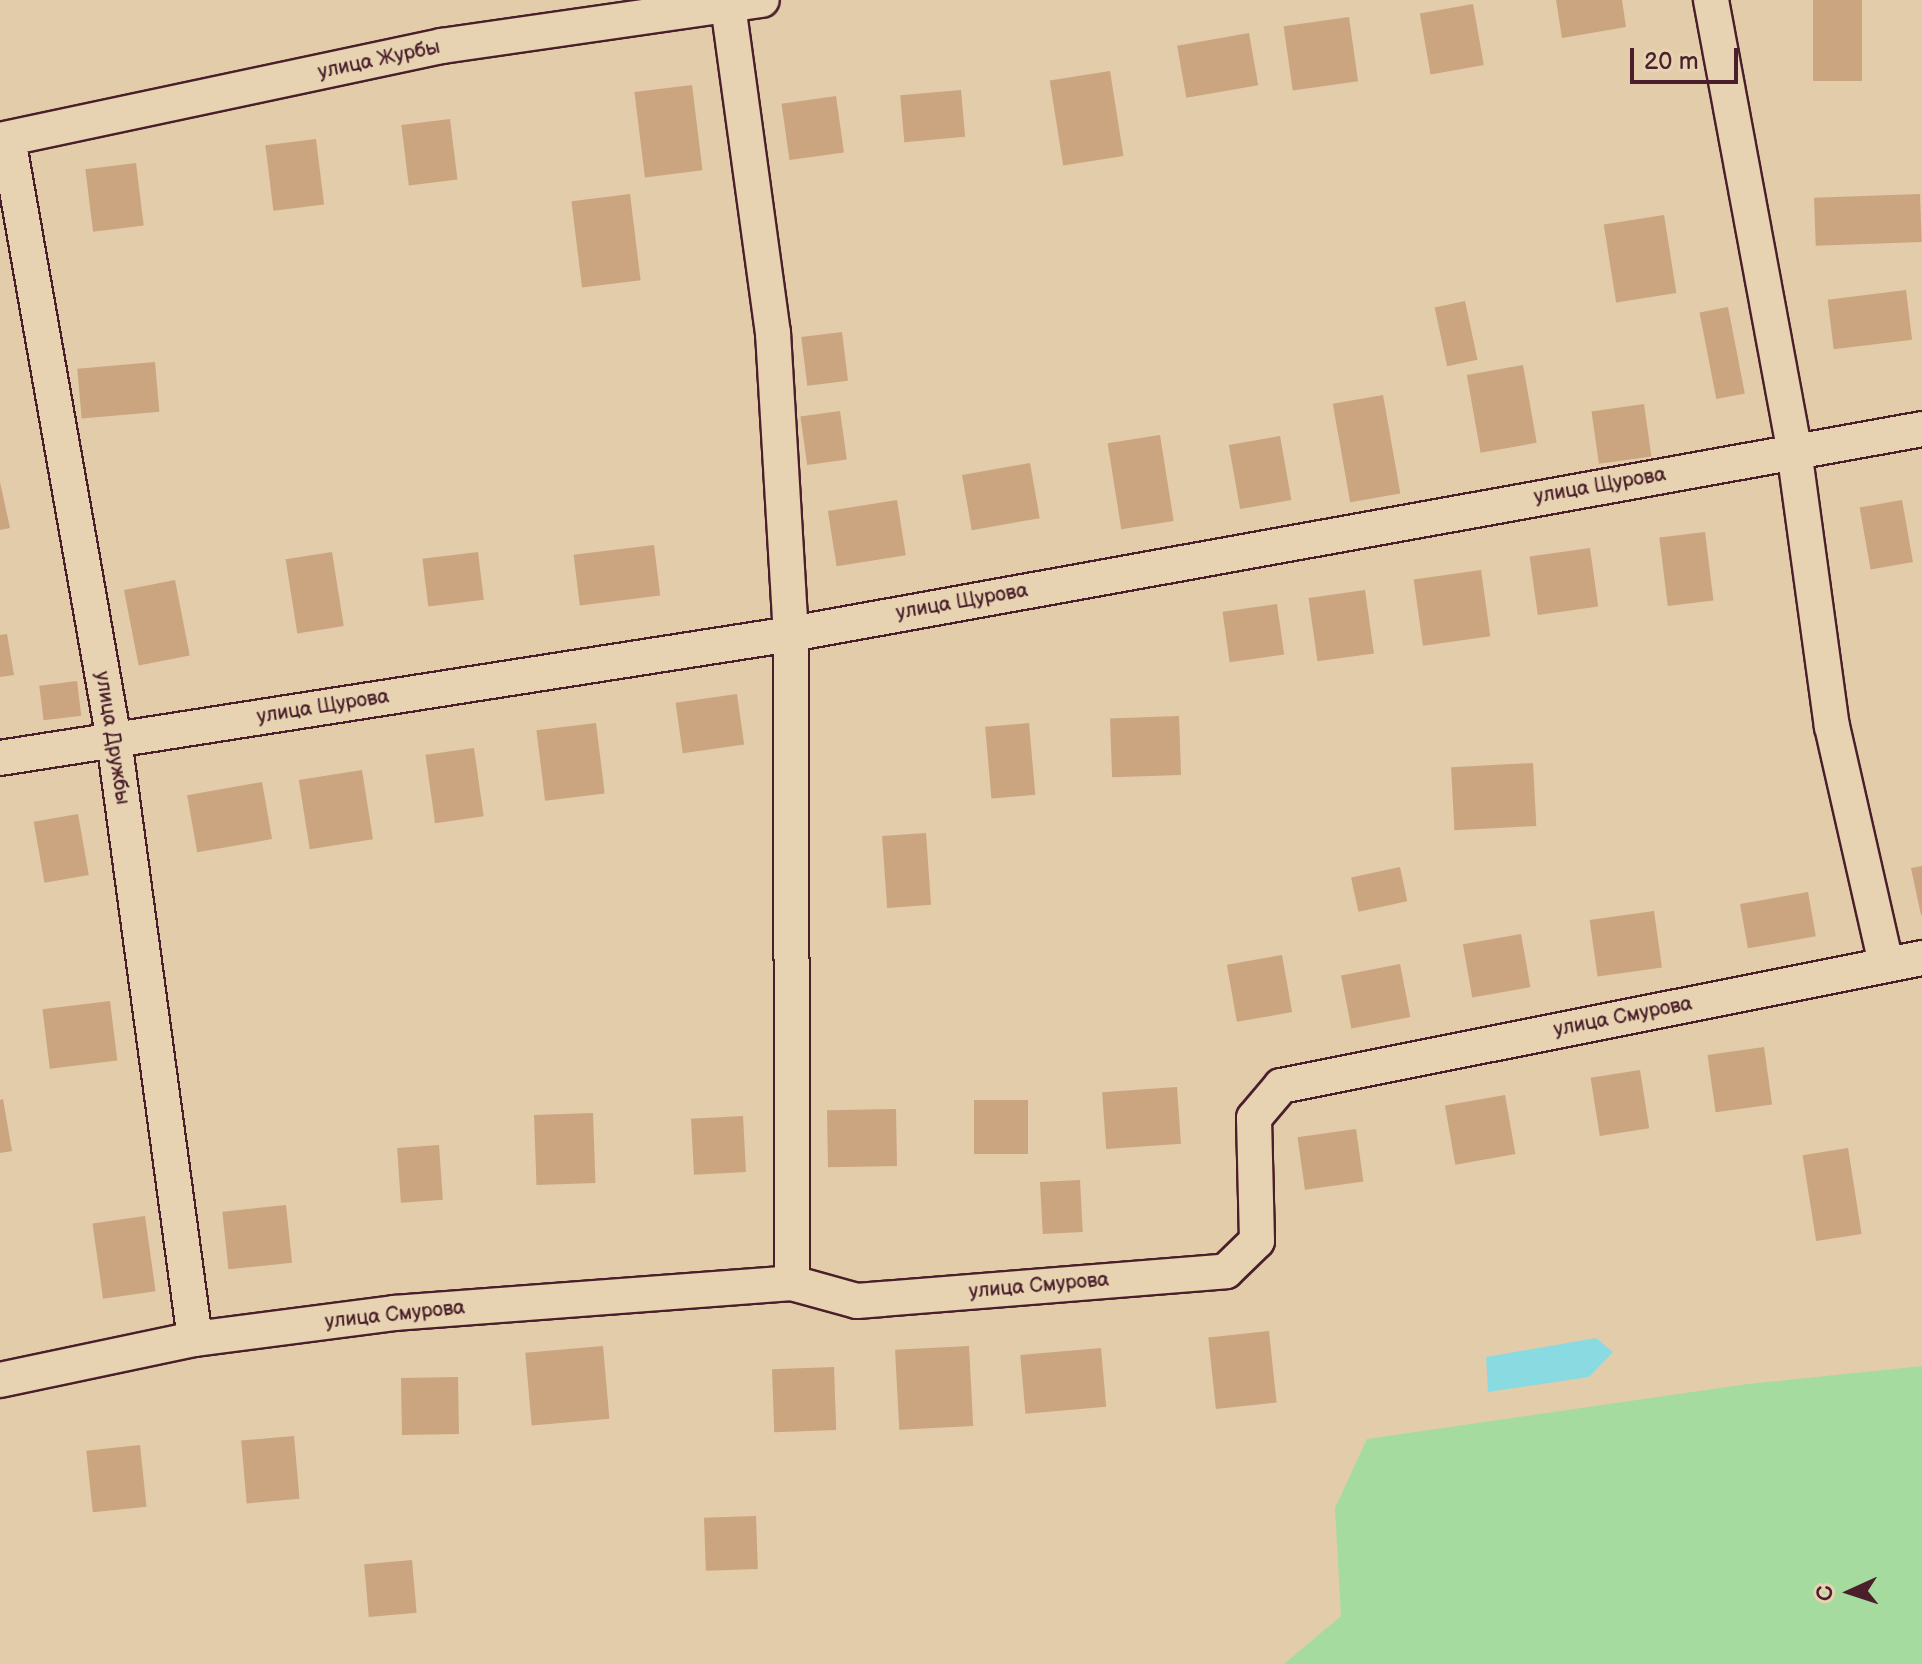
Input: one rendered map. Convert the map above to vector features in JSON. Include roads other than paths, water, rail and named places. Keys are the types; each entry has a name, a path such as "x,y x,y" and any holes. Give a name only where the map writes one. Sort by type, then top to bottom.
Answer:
{"street":[{"name":"улица Журбы","path":"4,139 442,46 762,0"},
{"path":"1711,0 1794,450 1832,726 1886,964"},
{"path":"728,5 773,333 791,634 792,1283"},
{"name":"улица Дружбы","path":"4,139 114,740 195,1339"},
{"name":"улица Щурова","path":"0,758 791,634 1922,429"},
{"name":"улица Смурова","path":"0,1380 195,1339 394,1313 792,1283 857,1301 1226,1271 1257,1241 1254,1118 1281,1086 1922,958"}],"water":[{"path":"1596,1338 1613,1352 1589,1377 1488,1392 1486,1357"}]}
